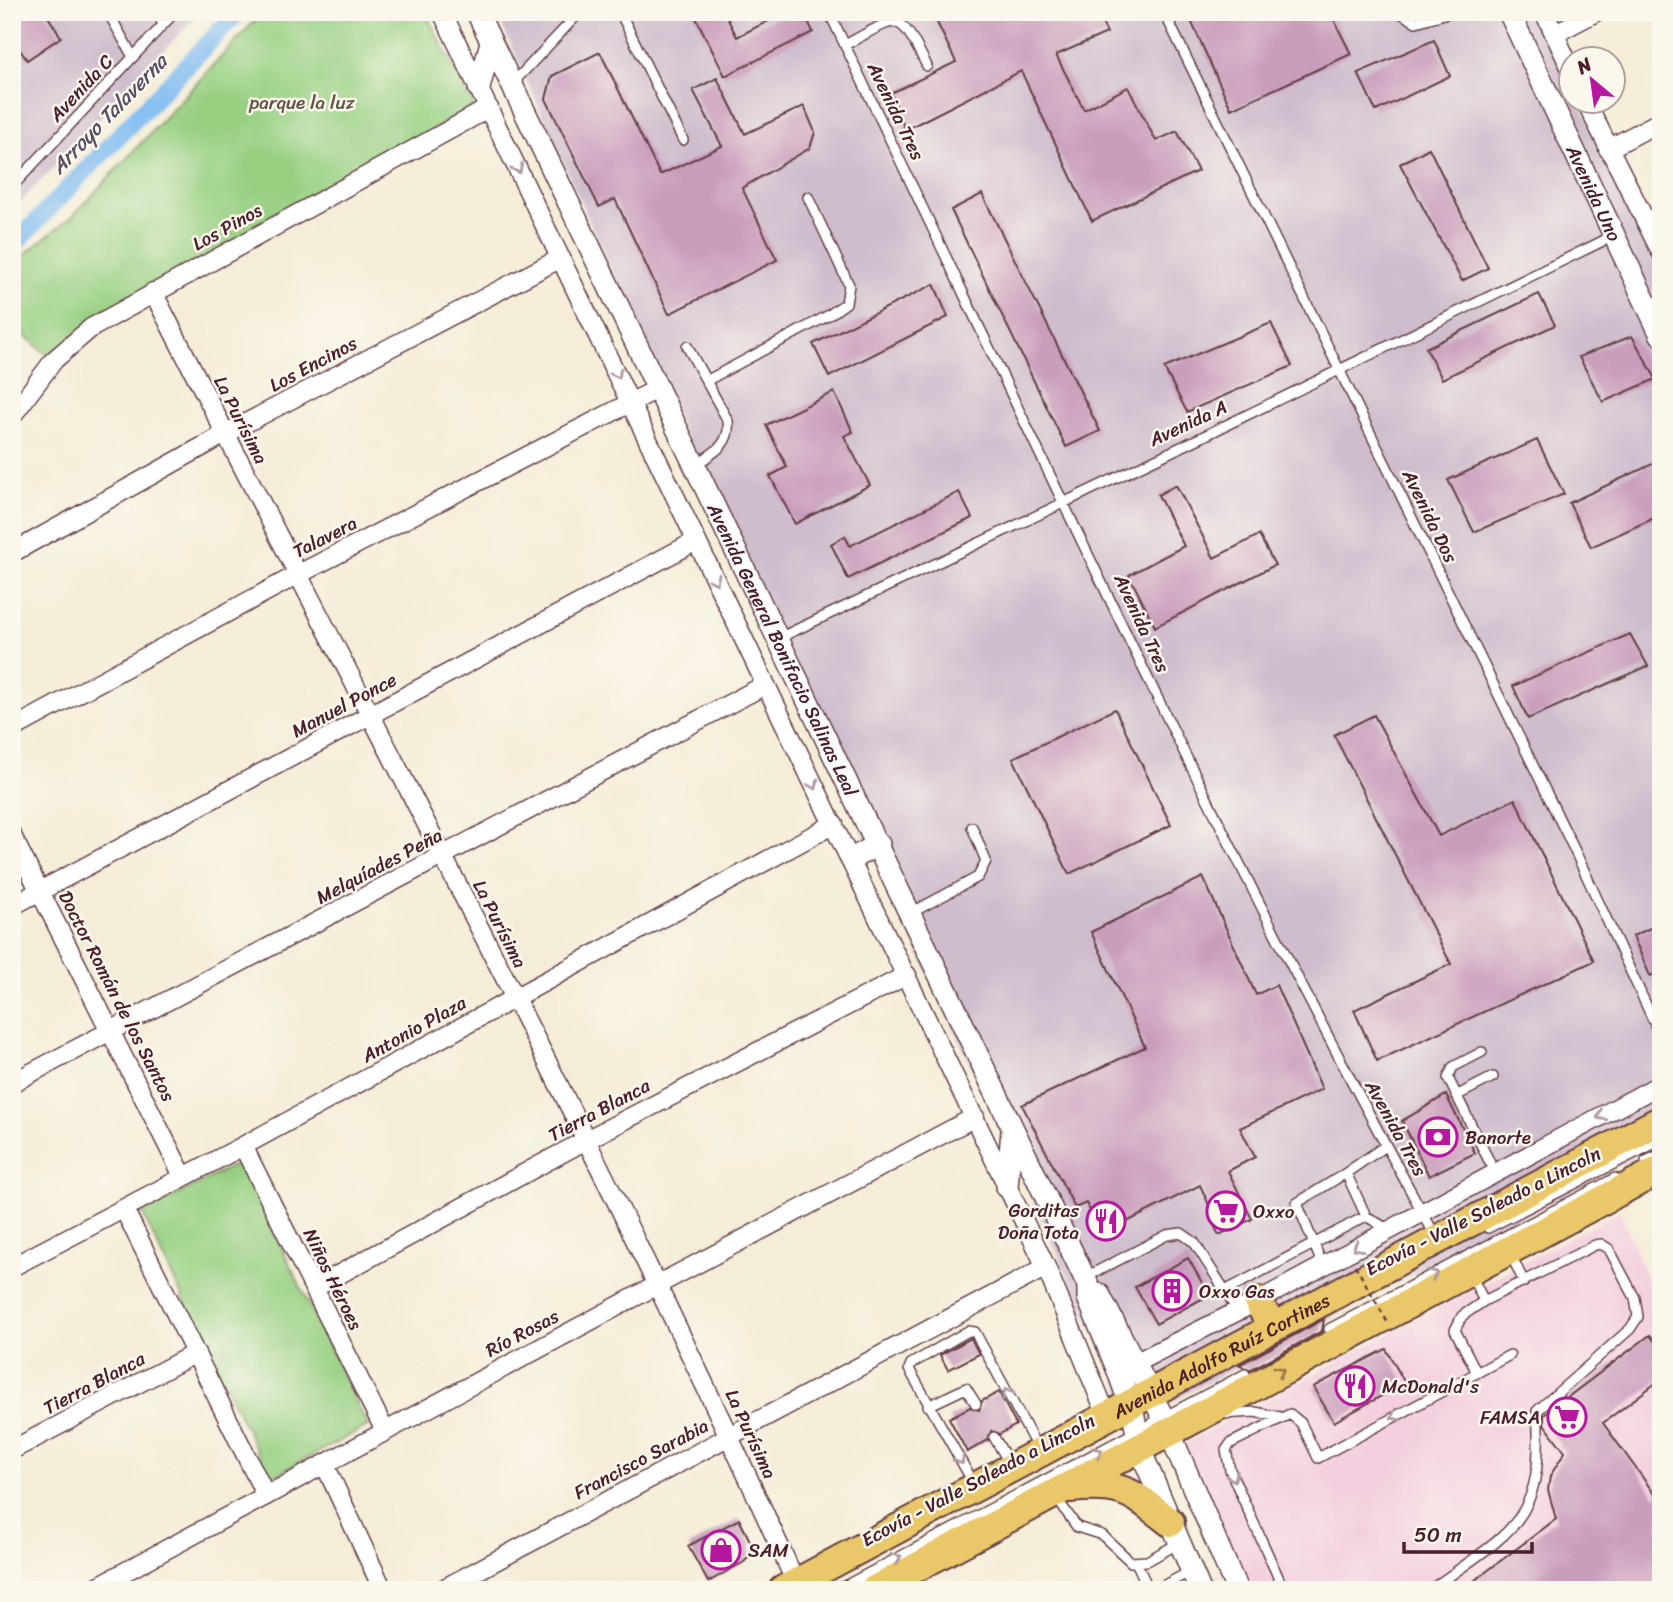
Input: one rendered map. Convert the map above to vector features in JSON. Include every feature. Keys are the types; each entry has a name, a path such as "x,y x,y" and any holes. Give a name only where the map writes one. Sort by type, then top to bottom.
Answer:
{"main road":[{"name":"Avenida Adolfo Ruíz Cortines","path":"874,1590 1059,1492 1143,1417 1272,1326 1661,1121"},
{"name":"Avenida Adolfo Ruíz Cortines","path":"789,1586 1039,1453 1143,1417 1198,1414 1509,1251 1648,1168"},
{"path":"1248,1306 1272,1326"},
{"path":"1059,1492 1118,1487 1135,1495 1174,1532"}],"street":[{"path":"442,12 1046,1267 1143,1417"},
{"name":"Avenida General Bonifacio Salinas Leal","path":"477,12 777,638 879,844 1086,1282 1088,1298 1127,1367 1174,1532 1196,1580"},
{"name":"Avenida Uno","path":"1508,12 1661,335"},
{"path":"1544,12 1560,46"},
{"path":"1554,34 1596,12"},
{"path":"479,88 491,42"},
{"name":"Los Pinos","path":"12,416 39,379 71,343 153,292 489,108"},
{"name":"Avenida Uno","path":"1593,116 1661,251"},
{"path":"1608,149 1661,121"},
{"name":"Los Encinos","path":"12,553 225,434 561,258"},
{"name":"La Purísima","path":"153,292 657,1284 729,1435 789,1586"},
{"name":"Talavera","path":"12,729 297,575 659,388"},
{"name":"Manuel Ponce","path":"12,906 696,541"},
{"name":"Melquíades Peña","path":"12,1083 765,685"},
{"name":"Antonio Plaza","path":"12,1267 243,1146 834,824"},
{"name":"Doctor Román de los Santos","path":"12,836 113,1031 183,1176"},
{"path":"850,859 879,844"},
{"name":"Tierra Blanca","path":"314,1288 586,1140 907,975"},
{"path":"1127,1367 1248,1306 1661,1084"},
{"name":"Río Rosas","path":"91,1590 657,1284 975,1117"},
{"path":"1007,1187 1012,1129"},
{"name":"Niños Héroes","path":"243,1146 384,1431"},
{"path":"124,1209 266,1496"},
{"name":"Francisco Sarabia","path":"441,1590 1046,1267"},
{"name":"Tierra Blanca","path":"12,1450 196,1353"},
{"name":"Avenida General Bonifacio Salinas Leal","path":"1143,1417 1237,1590"},
{"path":"325,1465 383,1590"}],"lane":[{"path":"108,12 133,57"},
{"path":"156,12 163,25"},
{"name":"Avenida C","path":"12,187 175,12"},
{"path":"512,84 580,12"},
{"path":"620,12 683,140"},
{"name":"Avenida Tres","path":"829,12 1237,864 1437,1240"},
{"name":"Avenida Dos","path":"1164,12 1569,838 1661,1037"},
{"path":"1399,12 1416,22 1451,12"},
{"path":"845,45 892,21 901,22 909,30 927,66"},
{"path":"706,381 829,315 845,303 849,285 807,197"},
{"name":"Avenida A","path":"777,638 1613,236"},
{"path":"687,346 728,421 729,432 719,449 695,465"},
{"path":"911,913 978,877 986,861 972,827"},
{"path":"1482,1052 1448,1073 1456,1096 1495,1173"},
{"path":"1456,1096 1493,1077"},
{"name":"Ecovía - Valle Soleado a Lincoln","path":"1478,1233 1661,1140"},
{"path":"1323,1266 1297,1203 1385,1146"},
{"path":"1648,1168 1661,1154"},
{"path":"1346,1173 1366,1216 1389,1230"},
{"path":"1329,1329 1624,1173"},
{"path":"1225,1291 1366,1216"},
{"path":"1086,1282 1167,1235 1181,1233 1194,1242 1225,1291 1248,1306"},
{"path":"1430,1590 1515,1526 1532,1496 1537,1474 1540,1455 1537,1411 1630,1329 1638,1317 1635,1298 1615,1256 1601,1244 1484,1301 1456,1323 1455,1330 1476,1373"},
{"path":"1509,1251 1524,1282"},
{"path":"1469,1272 1484,1301"},
{"name":"Ecovía - Valle Soleado a Lincoln","path":"1321,1314 1369,1289"},
{"path":"975,1487 910,1376 911,1364 972,1330 1039,1453"},
{"path":"1198,1414 1255,1412 1280,1417 1295,1416 1318,1458 1510,1355"},
{"path":"1209,1375 1236,1359"},
{"path":"836,1590 1143,1417 1245,1374"},
{"path":"928,1406 966,1388 976,1404"},
{"path":"1280,1417 1231,1443 1226,1457 1284,1590"},
{"path":"994,1437 1012,1467"},
{"path":"1059,1492 1077,1527 1102,1535 1137,1564 1149,1590"},
{"path":"1137,1564 1174,1532"},
{"path":"1155,1590 1196,1580"}],"path":[{"path":"1355,1265 1389,1325"}],"shaded area":[{"path":"12,12 200,12 12,211"},
{"path":"496,12 1538,12 1558,56 1558,116 1587,116 1661,276 1661,1143 1135,1421 853,811"},
{"path":"1620,1211 1661,1314 1661,1590 1249,1590 1183,1444"}],"green space":[{"name":"parque la luz","path":"263,12 425,12 474,106 91,328 54,360 12,325 12,264 73,216"},
{"path":"240,1162 368,1426 270,1478 142,1213"}],"building":[{"path":"12,12 45,12 61,37 27,60 18,47 12,50"},
{"path":"693,12 724,12 737,37 786,12 804,12 813,32 725,76"},
{"path":"932,12 1097,12 1107,33 1056,55 1084,110 1128,87 1156,141 1177,131 1198,171 1092,221 1021,71 905,130 891,93 956,62"},
{"path":"1187,12 1330,12 1351,54 1231,109"},
{"path":"1434,40 1450,76 1376,111 1358,73"},
{"path":"600,52 660,175 722,146 693,90 717,78 745,134 804,106 815,132 810,148 742,188 777,260 669,314 615,199 599,207 546,99 552,76"},
{"path":"1429,148 1488,268 1462,281 1400,164"},
{"path":"982,194 1100,431 1066,447 951,210"},
{"path":"934,284 948,317 829,377 813,344"},
{"path":"1539,294 1555,325 1442,379 1426,348"},
{"path":"1271,323 1292,366 1187,412 1164,368"},
{"path":"1632,336 1656,379 1603,402 1579,357"},
{"path":"834,392 853,432 844,436 870,485 795,524 770,476 787,467 766,425"},
{"path":"1537,440 1564,494 1474,532 1448,480"},
{"path":"1661,460 1661,515 1591,547 1569,503"},
{"path":"1176,485 1214,558 1259,535 1275,565 1155,627 1129,575 1184,546 1158,495"},
{"path":"959,492 972,518 848,579 831,544 845,536 850,546"},
{"path":"1630,634 1648,666 1528,719 1513,686"},
{"path":"1115,709 1171,825 1069,874 1013,758"},
{"path":"1374,715 1439,836 1515,799 1594,961 1377,1061 1354,1010 1451,964 1334,735"},
{"path":"1203,877 1256,995 1276,985 1322,1089 1240,1128 1255,1157 1228,1171 1252,1219 1219,1235 1210,1218 1214,1216 1200,1185 1103,1234 1086,1203 1075,1208 1022,1105 1145,1047 1091,932"},
{"path":"1661,923 1661,971 1650,976 1633,936"},
{"name":"Banorte","path":"1446,1095 1475,1153 1429,1176 1402,1121"},
{"name":"Oxxo Gas","path":"1188,1258 1209,1295 1156,1324 1135,1287"},
{"path":"1324,1319 1322,1331 1250,1370 1239,1365"},
{"path":"1650,1335 1656,1343 1661,1339 1661,1379 1603,1423 1656,1496 1661,1492 1661,1590 1462,1590 1556,1519 1548,1490 1550,1476 1565,1452 1544,1424 1544,1415"},
{"path":"971,1338 979,1354 948,1370 940,1355"},
{"path":"1386,1349 1405,1383 1334,1422 1313,1387"},
{"path":"999,1392 1016,1425 1000,1434 991,1431 988,1440 967,1452 949,1418 970,1407 979,1410 982,1401"},
{"path":"739,1519 751,1543 751,1555 744,1562 708,1582 688,1546"}],"waterway":[{"name":"Arroyo Talaverna","path":"12,247 238,12"}],"place":[{"name":"Banorte","path":"1438,1137"},
{"name":"Oxxo","path":"1226,1211"},
{"name":"Gorditas Doña Tota","path":"1106,1221"},
{"name":"Oxxo Gas","path":"1172,1291"},
{"name":"McDonald's","path":"1355,1386"},
{"name":"FAMSA","path":"1567,1417"},
{"name":"SAM","path":"721,1550"}]}
